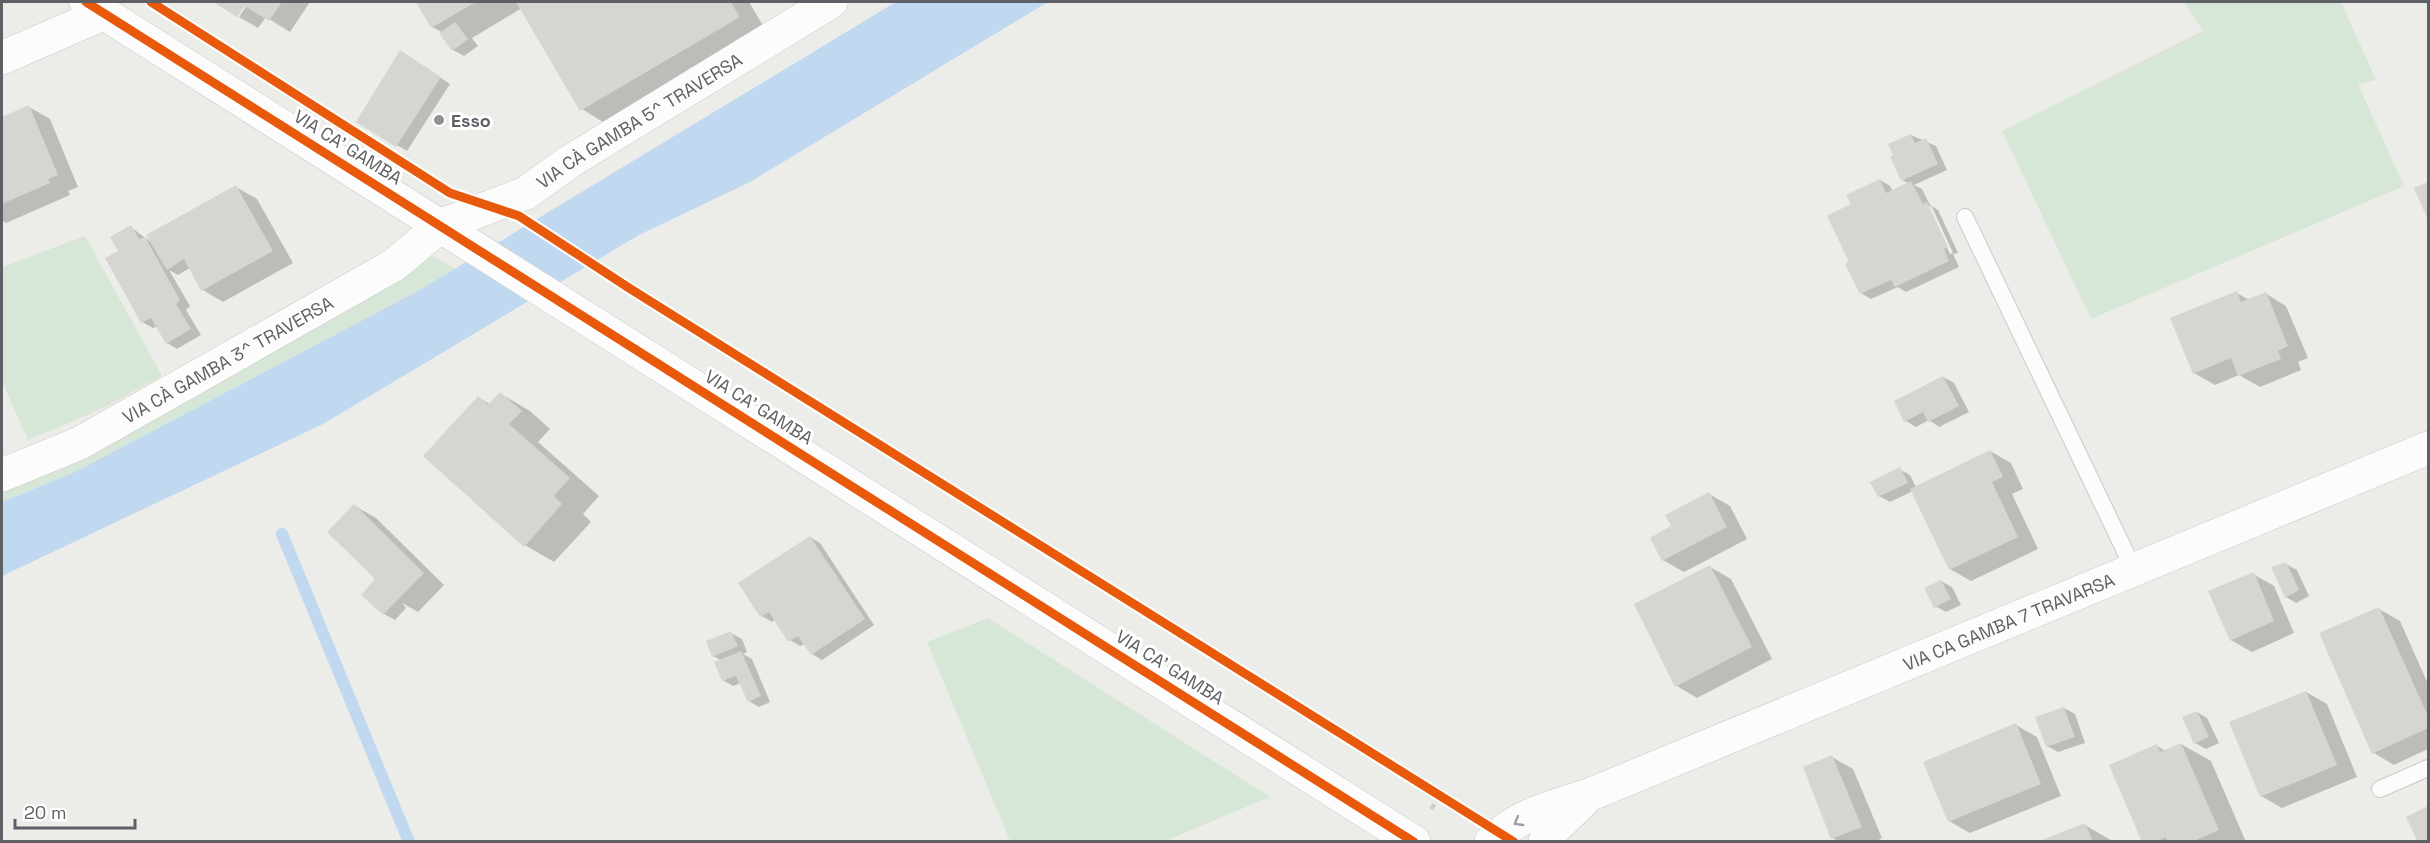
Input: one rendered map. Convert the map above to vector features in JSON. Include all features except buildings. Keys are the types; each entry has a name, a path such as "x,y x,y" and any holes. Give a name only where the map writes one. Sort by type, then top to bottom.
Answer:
{"street":[{"name":"VIA CÀ GAMBA 5^ TRAVERSA","path":"442,225 526,193 569,162 831,2"},
{"name":"VIA CA' GAMBA","path":"2,58 95,8 442,225 1414,842"},
{"name":"VIA CÀ GAMBA 3^ TRAVERSA","path":"2,475 80,442 374,277 394,265 442,225"},
{"name":"VIA CA GAMBA 7 TRAVARSA","path":"1491,842 1501,831 1527,816 1589,795 2428,448"},
{"name":"VIA CA GAMBA 7 TRAVARSA","path":"1545,842 1553,830 1589,795"}],"lane":[{"path":"1965,217 2134,570"},
{"path":"2380,789 2428,768"}],"path":[{"path":"1431,789 1451,801"}],"green space":[{"path":"2184,2 2341,2 2376,80 2358,84 2404,186 2091,319 2002,131 2203,31"},
{"path":"85,236 162,376 101,409 28,440 2,381 2,267"},
{"path":"429,254 455,269 418,291 75,472 2,502 2,486 240,366 398,282 411,266"},
{"path":"988,618 1270,797 1165,841 1010,841 927,642"}],"water":[{"path":"896,2 1048,2 750,182 639,235 323,424 2,576 2,502 75,472 418,291"}],"waterway":[{"path":"282,534 409,842"}],"cycle path":[{"path":"86,2 1414,842"},
{"path":"151,2 450,193 519,216 629,288 1514,842"}],"place":[{"name":"Esso","path":"439,120"}]}
